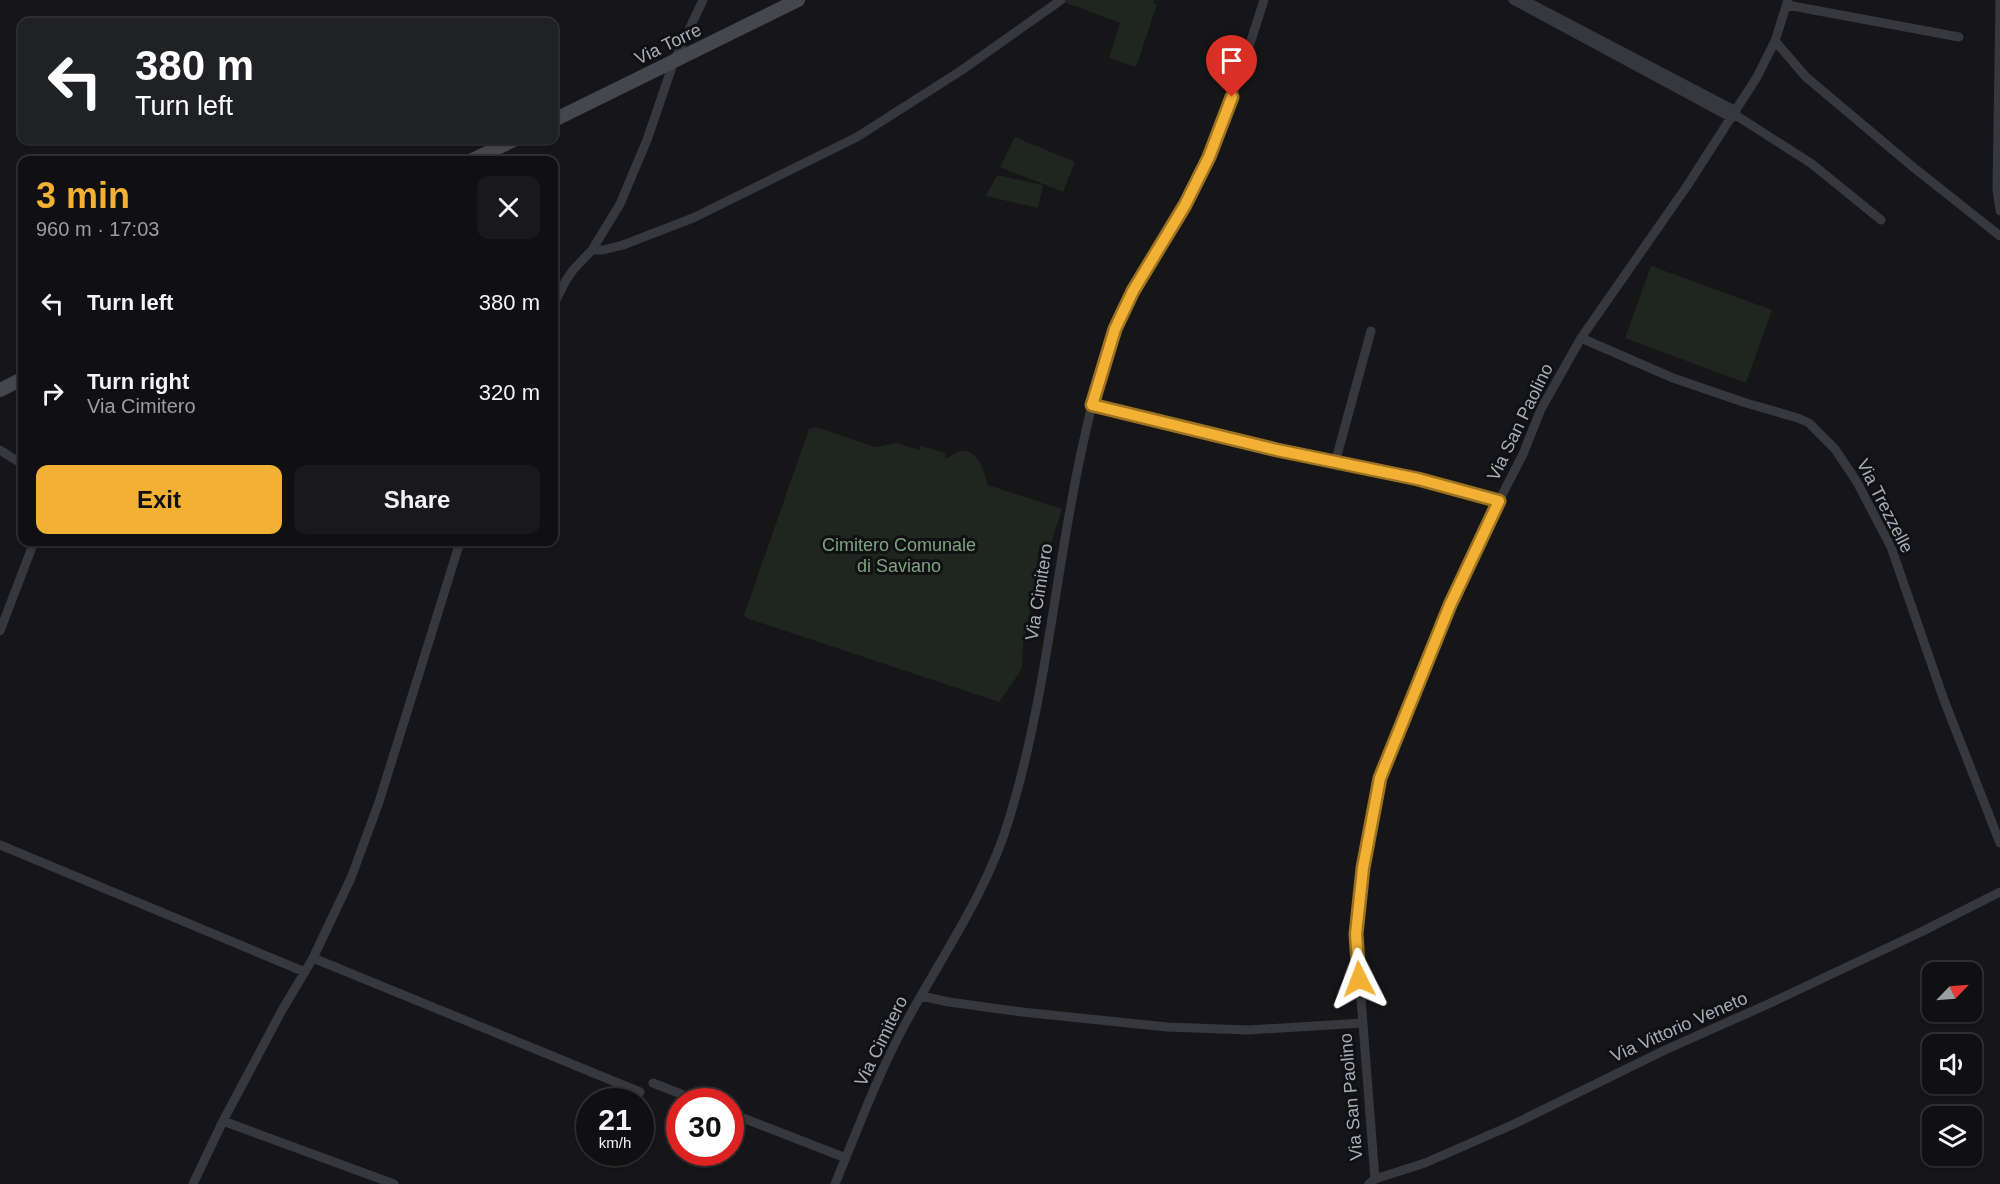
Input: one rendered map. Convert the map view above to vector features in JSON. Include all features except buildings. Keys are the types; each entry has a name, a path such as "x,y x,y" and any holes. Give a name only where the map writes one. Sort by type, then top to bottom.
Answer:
{"main road":[{"name":"Via Torre","path":"558,118 798,0"},
{"path":"480,156 506,144"},
{"path":"0,390 18,382"}],"street":[{"path":"558,297 573,270 592,250 620,204 647,140 674,61 703,0"},
{"path":"592,250 603,250 623,244 693,218 857,136 962,70 1061,0"},
{"name":"Via Cimitero","path":"835,1184 881,1073 986,880 1010,819 1040,696 1062,548 1092,405 1115,329 1133,291 1185,205 1209,157 1225,117 1264,0"},
{"path":"1513,0 1734,114"},
{"path":"1524,0 1734,114 1812,164 1881,220"},
{"path":"2000,0 1997,189 2000,211"},
{"path":"1788,3 1959,37"},
{"name":"Via San Paolino","path":"1372,1181 1356,934 1363,868 1380,778 1450,605 1523,454 1541,409 1581,338 1687,186 1757,77 1775,41 1788,3"},
{"path":"1775,41 1806,77 2000,236"},
{"path":"1335,464 1371,331"},
{"name":"Via Trezzelle","path":"1581,338 1673,378 1798,418 1809,423 1835,449 1857,482 1891,547 1944,700 2000,843"},
{"path":"1092,405 1335,464 1418,479 1499,501"},
{"path":"0,450 18,461"},
{"path":"0,631 32,546"},
{"path":"193,1184 223,1121 313,958 351,878 379,802 459,546"},
{"path":"0,845 305,972"},
{"name":"Via Vittorio Veneto","path":"1372,1181 1425,1163 1512,1125 1665,1050 1931,927 2000,892"},
{"path":"313,958 630,1088"},
{"path":"921,996 1001,1009 1167,1027 1248,1030 1362,1023"},
{"path":"653,1083 666,1088"},
{"path":"744,1118 846,1158"},
{"path":"223,1121 394,1184"}],"green space":[{"path":"1067,0 1154,0 1153,3 1157,4 1136,67 1109,58 1120,23 1064,2"},
{"path":"1015,137 1075,162 1063,192 1000,167"},
{"path":"997,175 1043,185 1038,208 986,196"},
{"path":"1651,266 1772,310 1746,383 1625,338"},
{"name":"Cimitero Comunale di Saviano","path":"816,427 875,447 897,443 919,450 921,446 946,453 947,459 955,453 969,452 979,462 988,485 1062,509 1031,606 1023,644 1022,669 999,702 746,618 744,615 809,429"}],"route":[{"path":"1232,97 1209,157 1185,205 1133,291 1115,329 1092,405 1335,464 1418,479 1499,501 1450,605 1380,778 1363,868 1356,934 1359,979"}]}
